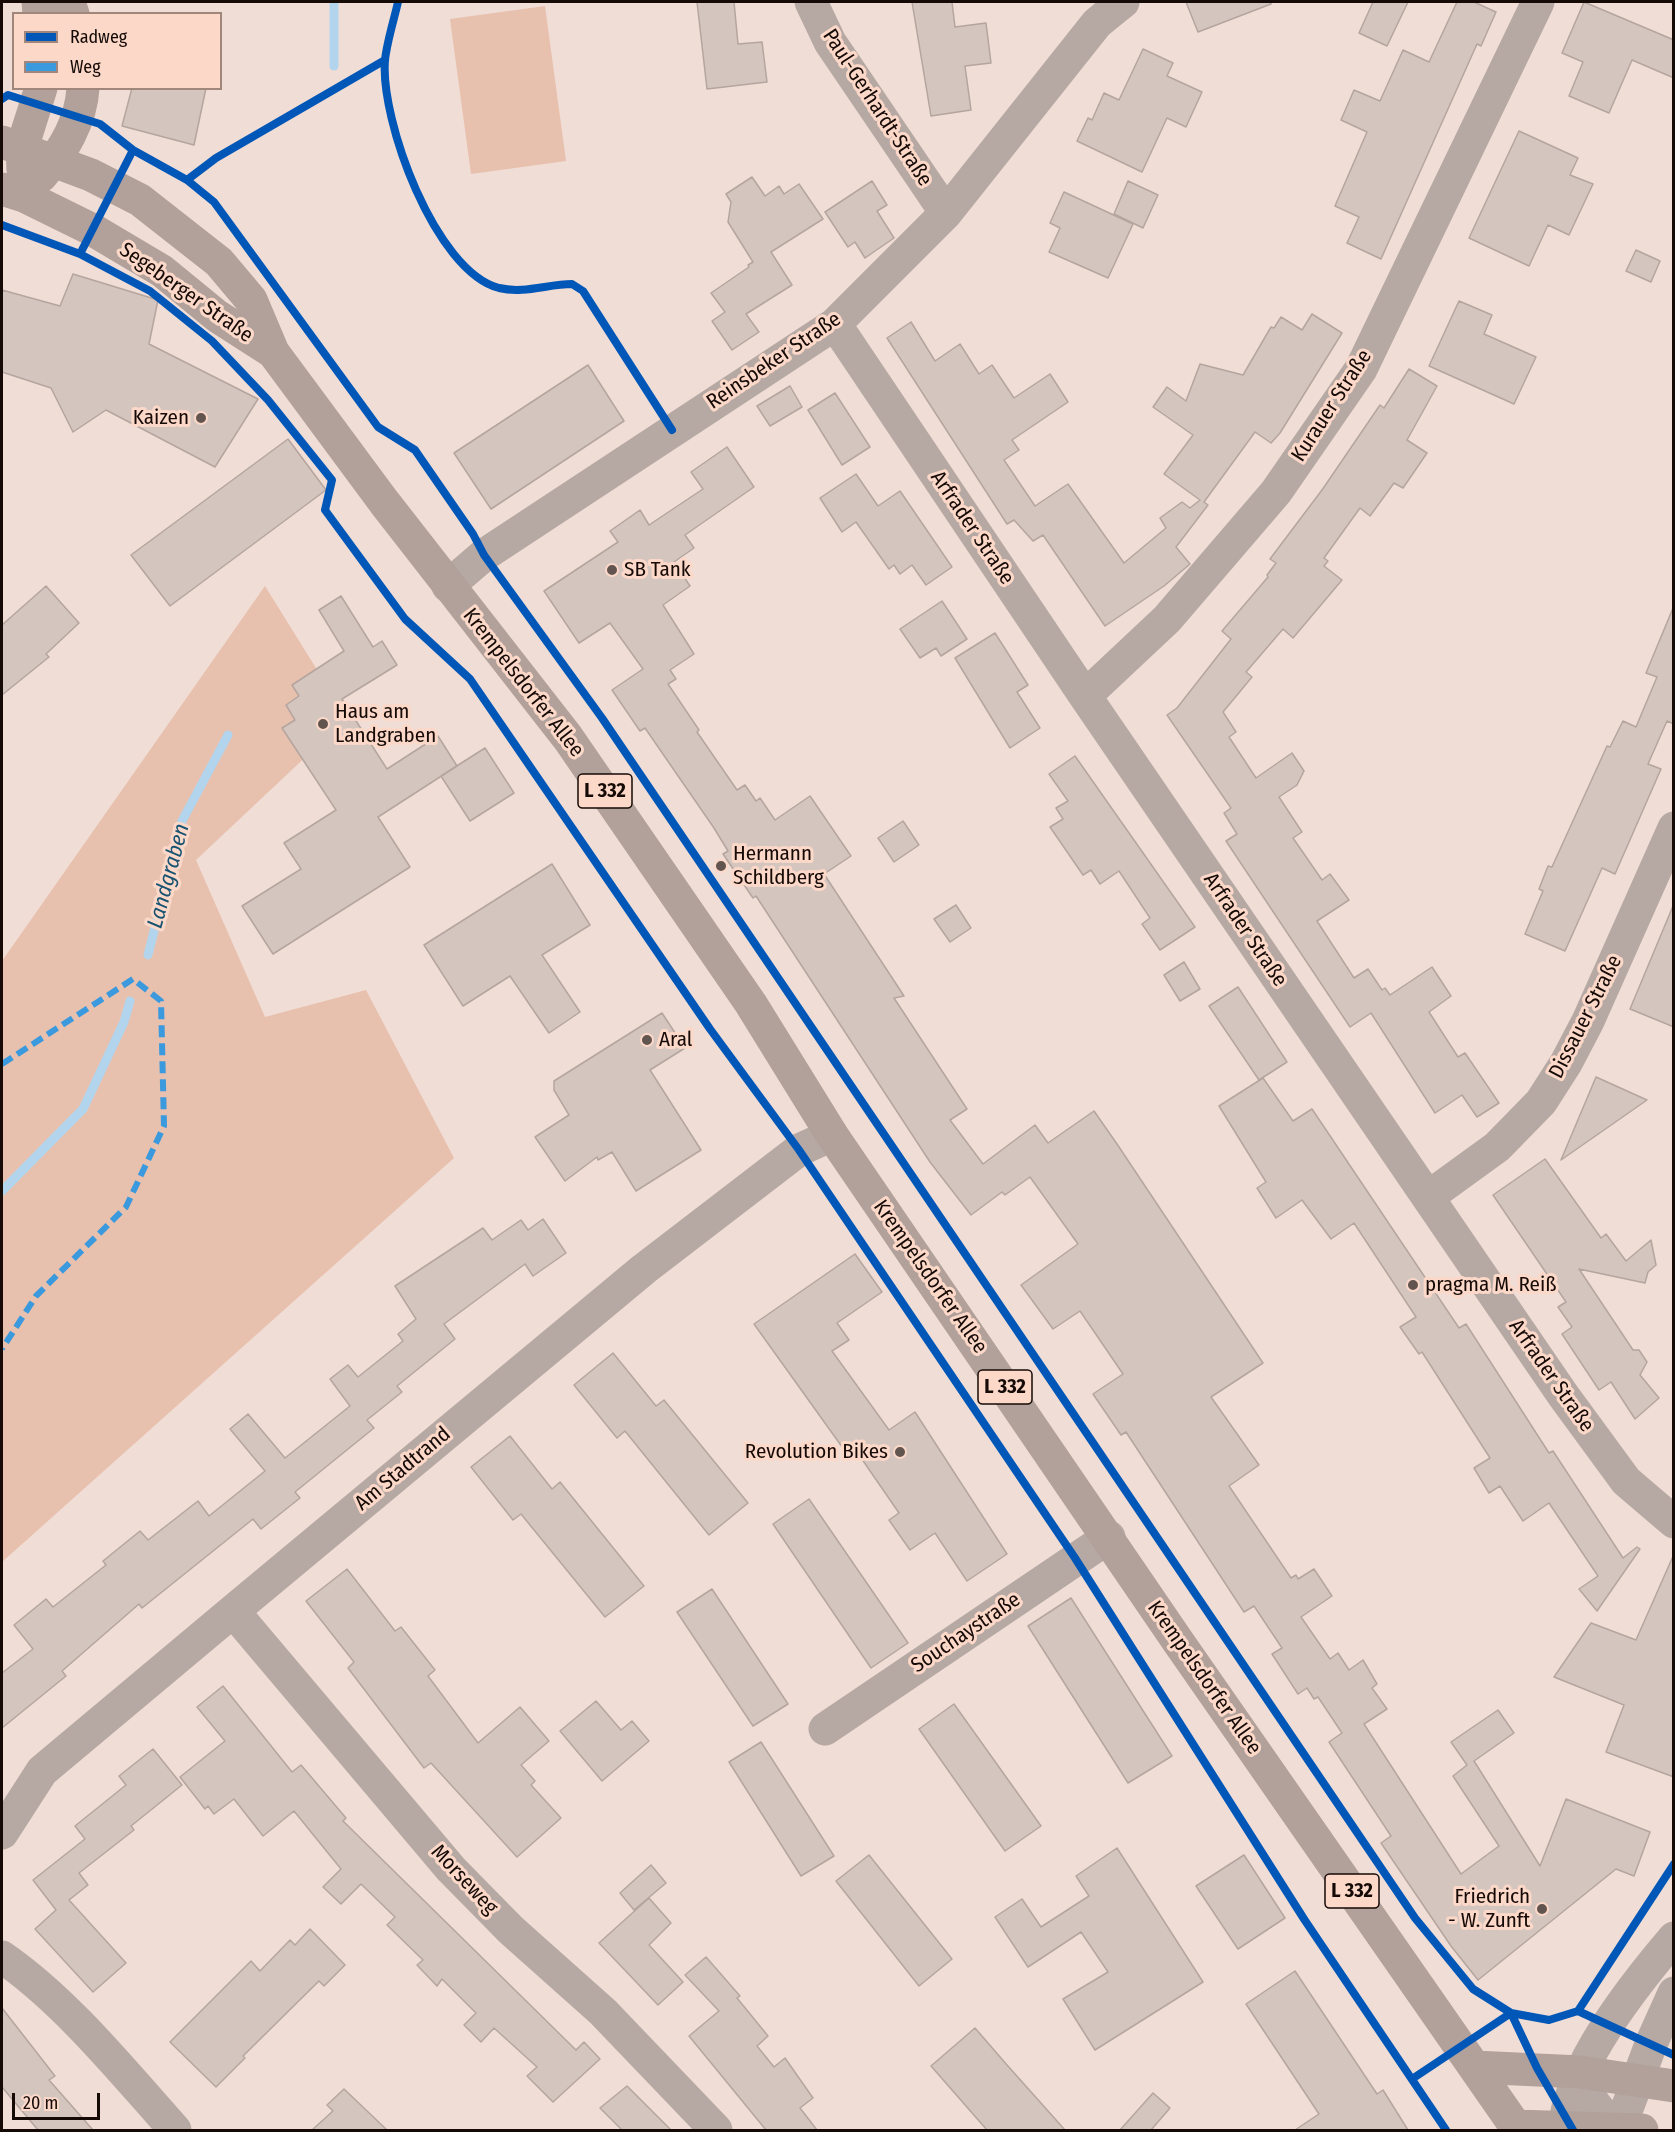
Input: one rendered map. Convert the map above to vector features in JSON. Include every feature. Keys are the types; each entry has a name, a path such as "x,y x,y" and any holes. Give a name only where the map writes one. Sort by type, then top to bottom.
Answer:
{"main road":[{"path":"13,192 12,145 40,90"},
{"path":"13,192 55,161 79,117 83,90"},
{"name":"Segeberger Straße","path":"12,145 91,175 140,200 219,262 252,300 273,352 354,459"},
{"name":"Segeberger Straße","path":"13,192 93,230 162,271 217,316 273,352"},
{"name":"Krempelsdorfer Allee","path":"354,459 448,586 568,738 751,1004 832,1135 1109,1537 1177,1640 1517,2128"},
{"path":"1474,2067 1580,2072 1674,2086"},
{"path":"1517,2128 1627,2130"}],"street":[{"name":"Paul-Gerhardt-Straße","path":"811,2 836,51 946,213"},
{"name":"Reinsbeker Straße","path":"448,586 494,549 835,324 946,213 1097,23 1123,2"},
{"name":"Kurauer Straße","path":"1085,696 1167,620 1276,492 1360,369 1538,2"},
{"name":"Arfrader Straße","path":"835,324 1085,696 1563,1395 1626,1481 1674,1522"},
{"name":"Dissauer Straße","path":"1428,1197 1497,1147 1541,1102 1554,1083 1588,1022 1674,828"},
{"name":"Am Stadtrand","path":"2,1833 42,1771 644,1269 799,1149 832,1135"},
{"name":"Souchaystraße","path":"825,1729 1109,1537"},
{"name":"Morseweg","path":"233,1611 451,1869 512,1930 603,2012 716,2130"},
{"path":"1564,2128 1580,2072 1654,1961 1674,1938"},
{"path":"2,1957 19,1969 100,2046 174,2130"},
{"path":"1580,2072 1587,2093 1599,2113 1627,2130 1637,2080 1674,1993"}],"shaded area":[{"path":"545,6 566,161 471,174 450,19"},
{"path":"265,586 347,718 196,860 265,1017 366,990 454,1158 2,1562 2,961"}],"building":[{"path":"697,2 734,2 738,44 762,42 767,82 707,89"},
{"path":"912,2 952,2 955,27 986,23 991,63 965,66 971,110 931,116"},
{"path":"1186,2 1271,2 1271,4 1198,32"},
{"path":"1373,2 1408,2 1387,46 1359,33"},
{"path":"1457,2 1474,2 1496,12 1481,46 1477,44 1381,259 1347,243 1359,217 1335,206 1367,132 1341,120 1354,90 1380,101 1403,50 1429,62"},
{"path":"1584,2 1674,40 1674,78 1632,60 1609,113 1569,96 1583,62 1562,53"},
{"path":"1143,49 1173,63 1167,76 1202,92 1186,127 1167,118 1142,172 1077,141 1088,118 1092,120 1104,93 1119,100"},
{"path":"131,90 206,90 194,145 122,126"},
{"path":"1519,131 1578,158 1570,175 1593,184 1569,235 1548,225 1529,266 1469,238"},
{"path":"752,177 765,196 779,186 784,194 799,184 823,219 771,252 792,285 746,314 759,332 732,350 712,321 725,312 711,293 753,262 728,222 731,202 726,194"},
{"path":"872,181 887,205 877,211 894,238 865,258 855,242 848,247 825,212"},
{"path":"1128,181 1158,195 1143,228 1114,214"},
{"path":"1064,192 1133,224 1108,278 1049,252 1060,228 1050,223"},
{"path":"1636,250 1660,261 1651,282 1626,271"},
{"path":"73,274 158,300 149,344 258,399 215,467 106,410 73,432 51,388 2,372 2,290 60,306"},
{"path":"1459,301 1492,315 1484,334 1536,357 1514,404 1429,366"},
{"path":"1312,314 1342,333 1280,433 1271,443 1255,432 1204,502 1208,505 1176,547 1190,564 1164,586 1105,626 1043,535 1033,541 1014,520 1007,524 887,338 911,322 935,361 960,344 979,374 992,365 1014,398 1050,374 1068,402 1012,440 1019,450 1004,460 1035,506 1068,484 1124,563 1166,528 1160,518 1182,502 1190,508 1200,500 1164,474 1193,435 1153,407 1167,387 1186,401 1200,364 1243,375 1271,327 1274,328 1281,317 1302,330"},
{"path":"588,365 624,421 491,509 454,453"},
{"path":"1409,369 1437,386 1407,440 1427,453 1403,488 1394,483 1370,516 1360,508 1324,558 1328,561 1324,566 1342,580 1293,638 1283,629 1246,672 1252,677 1223,712 1236,732 1229,737 1256,778 1292,753 1304,771 1297,785 1279,797 1302,832 1293,838 1322,880 1330,874 1349,900 1317,921 1354,978 1368,969 1382,990 1385,988 1390,995 1432,967 1451,996 1429,1012 1458,1057 1465,1053 1499,1103 1477,1117 1462,1095 1435,1113 1371,1013 1350,1027 1226,841 1237,834 1224,813 1231,808 1167,715 1177,708 1231,639 1222,631 1268,577 1267,575 1276,563 1270,559 1322,490 1380,405 1384,408"},
{"path":"790,386 802,407 770,426 757,406"},
{"path":"835,393 870,447 842,465 808,410"},
{"path":"288,439 326,490 170,606 131,555"},
{"path":"727,447 754,487 685,535 694,548 674,562 690,586 663,605 694,654 670,670 676,679 668,684 699,730 697,732 737,790 745,785 756,801 760,798 775,820 810,796 851,856 824,874 904,996 894,998 967,1109 950,1120 983,1164 1035,1125 1048,1143 1094,1111 1117,1144 1263,1363 1211,1397 1259,1465 1229,1486 1291,1578 1296,1575 1298,1579 1314,1569 1332,1596 1301,1617 1330,1659 1338,1653 1349,1670 1363,1660 1377,1684 1372,1688 1387,1709 1364,1724 1461,1874 1499,1846 1453,1776 1467,1765 1451,1742 1498,1710 1514,1733 1474,1761 1540,1866 1566,1799 1650,1832 1634,1876 1616,1869 1478,1980 1451,1946 1381,1843 1391,1836 1329,1742 1342,1733 1318,1697 1314,1699 1307,1688 1298,1694 1272,1654 1282,1648 1254,1606 1244,1612 1126,1432 1121,1435 1093,1394 1123,1374 1080,1311 1053,1329 1021,1285 1078,1244 1030,1177 1005,1195 1002,1192 971,1215 930,1162 756,896 753,898 723,854 728,851 714,828 645,728 640,731 612,690 643,669 610,623 579,643 544,591 618,542 610,531 640,510 649,525 703,489 691,472"},
{"path":"856,474 878,506 900,491 952,567 926,585 912,565 900,574 894,565 889,569 856,522 842,532 820,498"},
{"path":"46,586 79,623 46,654 49,657 2,695 2,625"},
{"path":"341,596 373,647 382,641 397,665 342,699 387,769 438,736 457,766 378,817 410,867 273,954 242,906 301,869 284,843 336,810 282,728 295,720 286,705 299,696 292,685 344,651 319,610"},
{"path":"942,601 967,639 941,656 936,648 920,658 900,629"},
{"path":"1673,608 1674,724 1667,721 1648,764 1661,769 1615,874 1602,868 1565,951 1525,934 1543,891 1539,889 1548,866 1552,867 1607,746 1610,747 1623,721 1636,727 1657,677 1646,673"},
{"path":"995,633 1028,685 1017,692 1040,728 1010,748 955,658"},
{"path":"485,748 514,793 470,821 441,776"},
{"path":"1075,756 1195,927 1160,950 1142,924 1150,918 1119,871 1100,884 1091,870 1083,875 1050,827 1063,819 1056,808 1068,801 1049,774"},
{"path":"903,821 919,845 894,862 878,838"},
{"path":"552,864 590,925 542,955 580,1012 549,1033 510,976 463,1006 424,945"},
{"path":"956,905 971,928 950,942 934,919"},
{"path":"1674,906 1674,1027 1630,1009"},
{"path":"1184,962 1200,989 1180,1001 1164,975"},
{"path":"1238,987 1287,1062 1259,1080 1209,1006"},
{"path":"662,1013 685,1048 650,1070 701,1150 636,1191 612,1152 598,1160 597,1157 565,1181 535,1137 569,1115 554,1090 554,1081"},
{"path":"1596,1077 1647,1100 1561,1160"},
{"path":"1263,1078 1293,1121 1312,1109 1459,1328 1466,1324 1549,1453 1553,1451 1623,1558 1637,1547 1640,1549 1597,1611 1579,1589 1598,1576 1549,1503 1523,1521 1500,1486 1489,1493 1474,1468 1490,1458 1422,1352 1419,1354 1400,1327 1416,1317 1354,1223 1331,1239 1302,1200 1276,1218 1257,1188 1266,1182 1219,1106"},
{"path":"1545,1159 1601,1238 1606,1234 1626,1261 1651,1240 1656,1265 1648,1272 1645,1283 1579,1269 1633,1350 1639,1350 1647,1362 1640,1375 1659,1398 1635,1419 1611,1382 1599,1390 1562,1334 1572,1327 1558,1307 1566,1302 1493,1195"},
{"path":"543,1219 566,1253 533,1276 525,1264 444,1324 455,1339 397,1386 402,1392 367,1420 374,1428 295,1492 300,1498 261,1529 253,1519 142,1608 139,1604 62,1671 66,1676 2,1728 2,1673 33,1649 14,1625 46,1599 53,1607 106,1565 103,1561 140,1531 148,1540 198,1501 209,1516 265,1471 230,1429 248,1414 285,1458 350,1406 330,1379 348,1365 358,1377 403,1341 398,1334 416,1319 395,1286 483,1228 492,1240 521,1220 528,1230"},
{"path":"855,1254 882,1292 837,1323 849,1340 832,1351 889,1430 915,1412 1007,1554 967,1581 935,1533 910,1550 889,1520 899,1513 857,1452 850,1458 754,1324"},
{"path":"613,1353 656,1406 664,1400 748,1503 709,1535 625,1431 617,1438 574,1385"},
{"path":"510,1436 552,1489 560,1482 644,1586 605,1617 521,1514 513,1520 471,1467"},
{"path":"809,1499 908,1643 871,1668 773,1524"},
{"path":"1674,1554 1674,1777 1606,1752 1624,1705 1554,1677 1591,1623 1636,1640"},
{"path":"347,1569 395,1631 401,1627 435,1670 428,1676 478,1743 520,1707 549,1741 521,1765 535,1781 531,1785 561,1818 517,1857 431,1763 424,1768 348,1668 354,1662 306,1601"},
{"path":"712,1589 788,1704 753,1726 677,1612"},
{"path":"1071,1598 1172,1756 1128,1783 1028,1626"},
{"path":"223,1686 292,1772 301,1765 346,1818 343,1821 576,2050 584,2042 600,2059 553,2102 527,2076 537,2067 494,2028 481,2042 464,2025 476,2013 442,1979 437,1986 417,1965 423,1960 387,1925 395,1917 361,1884 341,1904 323,1887 341,1869 294,1811 263,1836 234,1799 214,1814 208,1806 205,1809 180,1777 225,1741 197,1707"},
{"path":"596,1701 621,1730 632,1721 649,1741 602,1781 560,1731"},
{"path":"954,1704 1041,1826 1005,1851 919,1729"},
{"path":"761,1742 834,1856 801,1876 729,1762"},
{"path":"153,1749 182,1785 131,1826 134,1830 79,1873 88,1885 69,1900 126,1963 93,1992 35,1929 56,1910 33,1880 85,1839 75,1826 126,1785 119,1776"},
{"path":"1117,1848 1203,1982 1095,2050 1063,1999 1108,1972 1081,1932 1028,1967 995,1917 1022,1899 1041,1927 1089,1896 1076,1876"},
{"path":"869,1855 952,1959 919,1986 836,1881"},
{"path":"1244,1855 1285,1918 1238,1949 1196,1886"},
{"path":"651,1865 666,1883 634,1910 620,1893"},
{"path":"649,1898 671,1923 649,1945 683,1982 658,2005 599,1943"},
{"path":"310,1929 345,1965 324,1986 319,1981 243,2056 245,2058 216,2087 170,2042 251,1961 260,1971 290,1940 295,1945"},
{"path":"706,1957 740,1996 737,1998 768,2036 757,2046 774,2067 785,2058 813,2098 800,2108 817,2130 766,2130 689,2036 719,2011 685,1975"},
{"path":"1295,1971 1377,2094 1383,2090 1408,2130 1295,2130 1319,2114 1246,2004"},
{"path":"2,2008 55,2076 49,2080 93,2130 38,2130 2,2087"},
{"path":"975,2028 1065,2130 987,2130 931,2066"},
{"path":"627,2086 671,2130 622,2130 600,2108"},
{"path":"344,2089 387,2130 312,2130 333,2111 327,2105"},
{"path":"1153,2093 1170,2108 1151,2130 1120,2130"}],"waterway":[{"name":"Landgraben","path":"334,2 334,66"},
{"name":"Landgraben","path":"148,955 182,821 228,735"},
{"name":"Landgraben","path":"2,1191 83,1109 124,1022 130,1001"}],"marked path":[{"path":"2,1064 133,979 161,1001 164,1126 126,1207 36,1296 2,1349"}],"cycle path":[{"path":"398,2 386,53 386,86 402,154 433,224 453,254 476,276 499,288 518,290 572,284 583,291 672,430"},
{"path":"187,180 216,158 385,60"},
{"path":"2,99 8,95 100,124 133,150 187,180 214,202 378,427 415,450 473,534 484,555 602,718 1415,1918 1473,1989 1511,2013 1549,2020 1578,2011 1674,2055"},
{"path":"80,254 133,150"},
{"path":"2,225 80,254 150,291 212,341 268,400 332,480 325,510 405,619 470,679 710,1029 799,1150 1075,1558 1304,1919 1446,2130"},
{"path":"1578,2011 1674,1864"},
{"path":"1511,2013 1537,2068 1573,2130"},
{"path":"1412,2079 1511,2013"}],"place":[{"name":"Kaizen","path":"201,418"},
{"name":"SB Tank","path":"612,570"},
{"name":"Haus am Landgraben","path":"323,724"},
{"name":"Hermann Schildberg","path":"721,866"},
{"name":"Aral","path":"647,1040"},
{"name":"pragma M. Reiß","path":"1413,1285"},
{"name":"Revolution Bikes","path":"900,1452"},
{"name":"Friedrich - W. Zunft","path":"1542,1909"}]}
